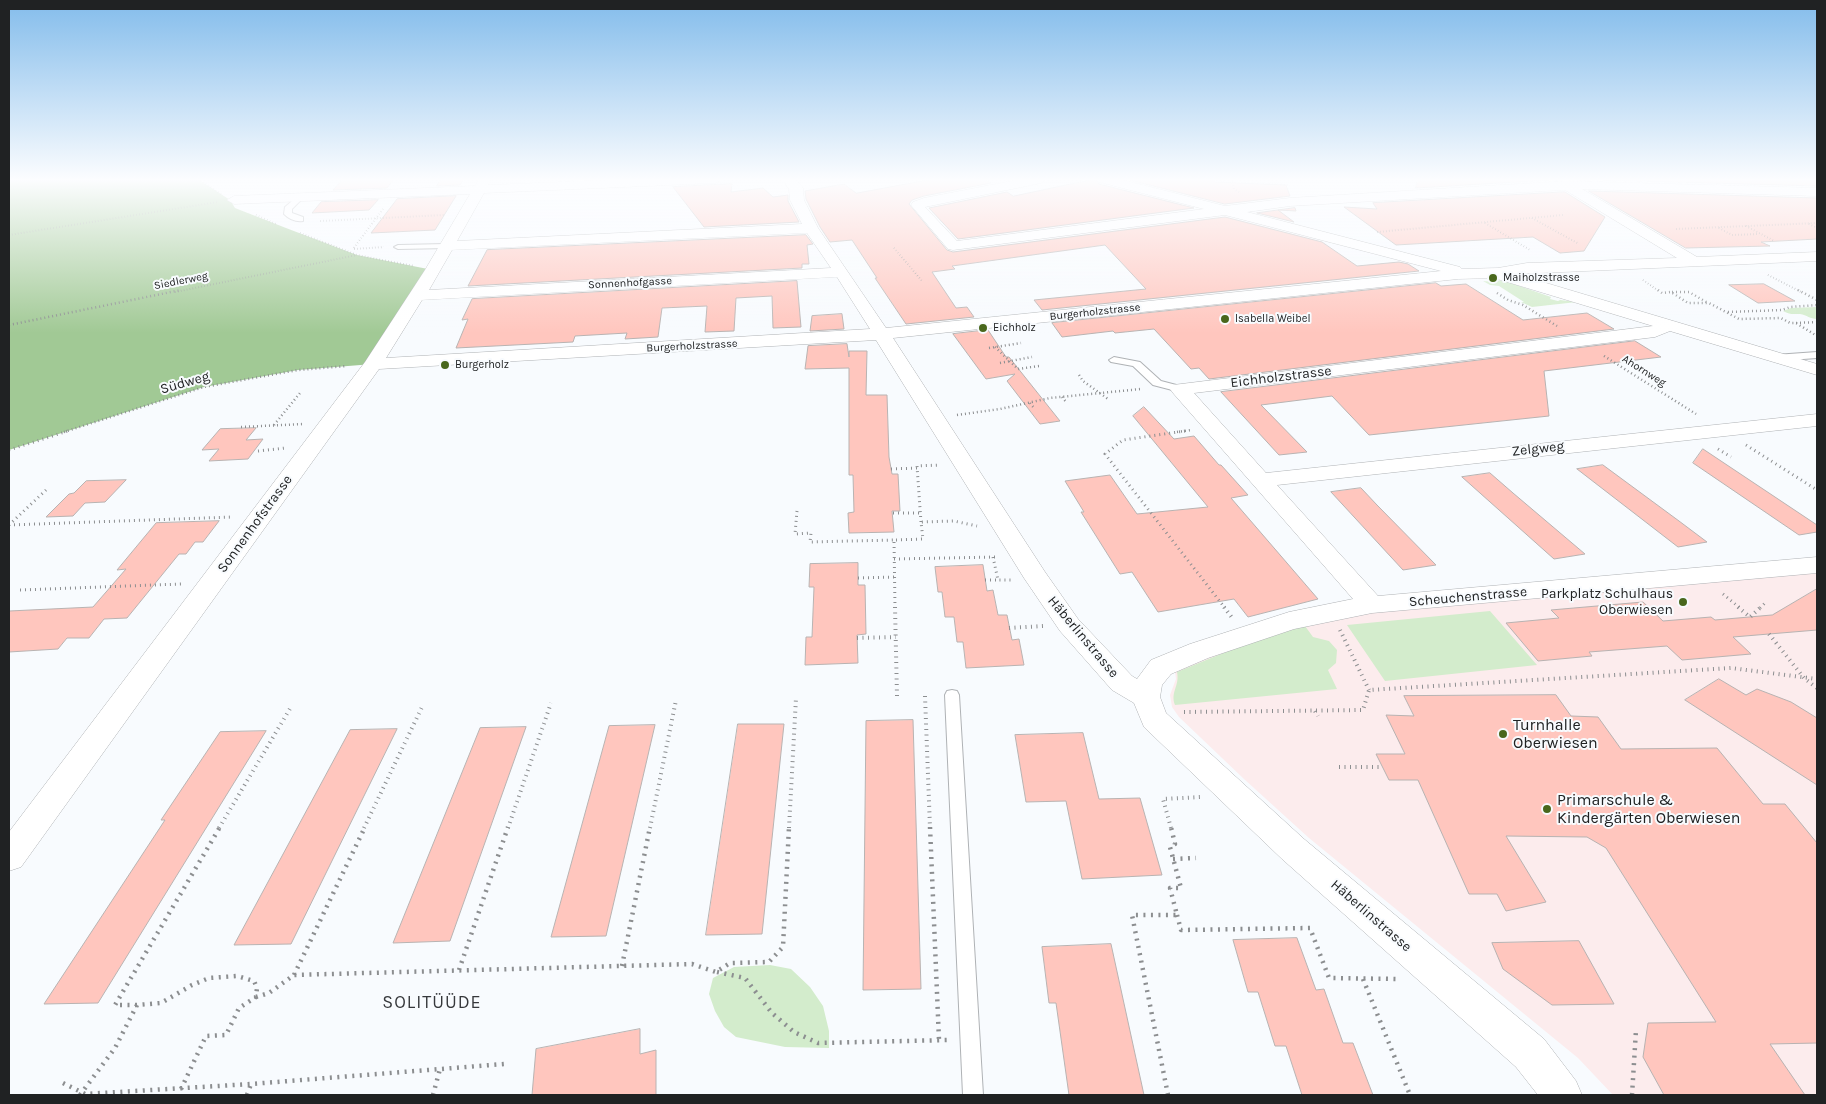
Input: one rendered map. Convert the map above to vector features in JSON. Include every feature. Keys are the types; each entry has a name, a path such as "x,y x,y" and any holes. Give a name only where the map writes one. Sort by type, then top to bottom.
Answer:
{"street":[{"name":"Sonnenhofstrasse","path":"9,858 373,364 418,295 455,231"},
{"path":"446,246 760,231"},
{"name":"Häberlinstrasse","path":"813,231 882,334 1004,529 1069,625 1122,683 1146,697 1154,719 1294,849 1530,1053 1562,1095"},
{"path":"939,231 953,246 1070,231"},
{"path":"1304,231 1458,270 1511,277 1537,287 1817,370"},
{"path":"1643,231 1693,261"},
{"name":"Burgerholzstrasse","path":"373,364 882,334 1527,268 1817,256"},
{"name":"Sonnenhofgasse","path":"418,295 842,272"},
{"name":"Eichholzstrasse","path":"1173,388 1655,332 1668,325"},
{"path":"1173,388 1213,427 1372,605"},
{"name":"Zelgweg","path":"1259,480 1817,420"},
{"name":"Scheuchenstrasse","path":"1146,697 1149,682 1161,666 1289,621 1328,612 1372,605 1817,565"}],"lane":[{"path":"398,247 446,246"},
{"path":"1775,358 1817,355"},
{"path":"1114,360 1131,361 1141,366 1156,382 1173,388"},
{"path":"952,695 973,1095"}],"path":[{"path":"9,235 38,231"},
{"path":"294,231 357,255 433,270"},
{"path":"367,231 353,249 398,247"},
{"path":"1374,232 1392,231"},
{"path":"1498,231 1530,250"},
{"path":"1555,231 1579,244"},
{"path":"1643,231 1652,231"},
{"path":"1724,231 1732,235 1760,234"},
{"path":"1754,231 1777,242"},
{"path":"894,248 922,281"},
{"name":"Siedlerweg","path":"9,325 357,255"},
{"path":"1617,264 1662,293 1690,292 1739,319 1781,318 1790,323 1817,322"},
{"path":"1649,284 1654,284"},
{"name":"Ahornweg","path":"1493,290 1508,300 1523,305 1817,490"},
{"path":"1796,290 1805,292 1817,300"},
{"path":"1671,292 1688,303 1709,303"},
{"path":"1727,312 1782,310 1790,307 1817,305"},
{"path":"1796,323 1817,336"},
{"path":"989,348 1021,343"},
{"path":"995,347 1003,357 1018,369 1039,366"},
{"path":"1000,363 1032,357"},
{"name":"Südweg","path":"9,450 204,387 298,370 373,364"},
{"path":"1079,375 1083,381 1108,399"},
{"path":"934,419 1063,397 1173,388"},
{"path":"1060,392 1068,403"},
{"path":"274,425 300,393"},
{"path":"1030,402 1034,408"},
{"path":"241,427 329,423"},
{"path":"1213,427 1123,440 1105,454 1246,635"},
{"path":"891,469 962,464"},
{"path":"797,511 795,534 811,533 810,542 923,539 917,468"},
{"path":"9,525 46,490"},
{"path":"893,513 920,513"},
{"path":"9,525 260,516"},
{"path":"921,522 954,521 1004,529"},
{"path":"894,540 897,696"},
{"path":"894,559 1022,556"},
{"path":"858,578 895,576"},
{"path":"985,580 998,580"},
{"path":"20,590 211,583"},
{"path":"1750,617 1766,602"},
{"path":"1180,712 1363,710 1369,690 1336,623"},
{"path":"1009,628 1069,625"},
{"path":"1769,634 1804,678 1817,688"},
{"path":"857,638 896,637"},
{"path":"1369,690 1731,668 1817,679"},
{"path":"925,696 940,1040"},
{"path":"716,972 730,963 769,962 783,947 796,698"},
{"path":"622,966 676,700"},
{"path":"460,970 551,702"},
{"path":"181,1089 206,1036 226,1035 239,1008 256,997 269,993 294,975 423,705"},
{"path":"256,997 257,988 254,981 243,976 229,975 208,979 186,987 163,1003 115,1005 291,707"},
{"path":"1315,711 1318,716"},
{"path":"1339,767 1383,767"},
{"path":"1228,789 1211,797 1163,799 1175,844 1170,847 1181,888 1170,888 1181,930 1310,928 1329,978 1402,979"},
{"path":"1173,858 1196,858"},
{"path":"1168,1095 1132,915 1176,915"},
{"path":"294,975 692,964 716,972 745,978 772,1013 794,1032 818,1043 970,1039"},
{"path":"1363,978 1410,1095"},
{"path":"80,1094 115,1048 137,1005"},
{"path":"1632,1095 1636,1030"},
{"path":"63,1083 80,1094 85,1094 251,1084 504,1064"},
{"path":"433,1095 440,1069"},
{"path":"247,1095 251,1084"}],"shaded area":[{"name":"Primarschule & Kindergärten Oberwiesen","path":"1817,571 1817,1095 1613,1095 1578,1058 1309,838 1179,717 1172,707 1170,695 1176,679 1175,671 1282,629 1377,611"}],"green space":[{"path":"9,231 293,231 357,255 433,270 373,364 298,370 204,387 9,450"},
{"path":"1494,280 1505,281 1551,297 1550,299 1577,302 1532,307 1521,302 1524,302 1499,286 1490,285 1483,281 1495,282"},
{"path":"1817,307 1817,319 1783,311 1791,308"},
{"path":"1490,611 1537,665 1385,681 1347,625"},
{"path":"1305,626 1313,637 1329,641 1337,650 1336,663 1328,670 1337,689 1175,705 1174,696 1178,677 1177,672 1255,640"},
{"path":"770,965 791,969 810,987 823,1006 829,1031 829,1048 785,1047 736,1037 724,1027 715,1011 709,994 713,978 734,967"}],"building":[{"path":"373,231 424,231 371,233"},
{"path":"822,231 931,231 947,250 953,252 1120,231 1277,231 1322,242 1357,266 1399,262 1408,264 1419,271 1042,310 1034,300 1146,289 1105,245 952,266 955,269 932,272 956,308 967,307 974,317 906,324 852,240 830,242"},
{"path":"950,231 1023,231 958,239"},
{"path":"1376,231 1597,231 1584,251 1560,253 1533,237 1396,245"},
{"path":"1656,231 1817,231 1817,239 1761,242 1770,246 1686,248"},
{"path":"806,235 813,244 807,245 809,264 802,264 802,268 468,286 487,250"},
{"path":"797,281 801,327 773,328 772,296 736,298 734,331 705,332 707,306 662,308 658,337 625,339 627,333 575,336 573,342 456,348 468,319 462,320 472,299"},
{"path":"1436,283 1441,286 1466,284 1523,320 1587,313 1614,329 1209,379 1199,368 1191,369 1154,329 1115,333 1113,331 1062,337 1052,323"},
{"path":"1764,284 1795,301 1758,303 1729,285"},
{"path":"842,314 844,329 810,331 812,316"},
{"path":"988,330 1006,357 1009,357 1060,421 1040,424 1007,381 1015,374 986,379 953,334"},
{"path":"1635,341 1661,357 1544,371 1549,416 1369,435 1332,396 1261,405 1307,452 1279,455 1221,392"},
{"path":"847,344 849,357 849,351 867,351 866,395 887,395 889,457 892,474 898,474 900,511 892,511 894,532 849,533 848,513 854,512 853,475 849,475 849,368 805,369 808,346"},
{"path":"1144,407 1174,439 1194,436 1221,465 1248,495 1231,498 1318,599 1248,617 1234,599 1158,612 1132,572 1120,574 1081,512 1084,512 1065,481 1110,475 1137,514 1208,507 1133,416"},
{"path":"256,428 246,440 263,439 248,459 209,461 219,449 202,450 220,429"},
{"path":"1703,449 1817,525 1817,532 1799,535 1693,463"},
{"path":"1603,465 1707,542 1678,547 1577,469"},
{"path":"1490,473 1585,554 1554,559 1462,477"},
{"path":"126,480 105,502 85,503 73,516 46,517 69,494 74,493 86,481"},
{"path":"1361,488 1436,565 1403,570 1331,492"},
{"path":"219,521 203,542 195,542 186,554 179,554 127,618 104,619 89,638 67,638 58,649 9,652 9,611 93,607 126,569 117,570 156,523"},
{"path":"858,563 858,585 865,585 866,634 857,635 858,663 805,665 806,637 812,637 814,587 809,587 810,564"},
{"path":"983,565 987,591 993,590 998,615 1007,615 1012,640 1019,639 1024,665 966,668 963,642 957,642 954,617 945,617 942,592 938,592 935,567"},
{"path":"1817,589 1817,630 1733,637 1751,654 1682,660 1667,646 1589,652 1592,656 1538,661 1506,623 1559,618 1551,610 1643,602 1663,621 1711,617 1715,620 1772,615"},
{"path":"1719,679 1746,695 1757,689 1791,702 1817,718 1817,785 1685,700"},
{"path":"1556,695 1571,716 1598,717 1621,749 1717,748 1763,804 1785,804 1817,843 1817,1043 1770,1044 1805,1095 1664,1095 1643,1057 1648,1023 1716,1022 1606,848 1587,837 1506,836 1546,902 1506,911 1497,894 1469,894 1418,780 1389,780 1376,754 1405,754 1386,715 1414,716 1404,696"},
{"path":"913,720 921,989 863,990 866,721"},
{"path":"738,724 784,724 762,934 706,935"},
{"path":"655,725 606,936 551,937 609,726"},
{"path":"526,727 450,941 393,943 480,728"},
{"path":"397,729 291,944 234,945 350,730"},
{"path":"266,731 98,1003 44,1004 165,820 161,820 220,732"},
{"path":"1083,733 1099,799 1140,798 1162,875 1082,879 1066,801 1026,802 1015,735"},
{"path":"1297,938 1316,990 1324,989 1343,1043 1353,1043 1373,1095 1302,1095 1286,1046 1275,1046 1258,992 1248,992 1233,940"},
{"path":"1579,941 1614,1004 1552,1005 1503,969 1492,943"},
{"path":"1111,944 1144,1095 1069,1095 1056,1003 1049,1003 1042,947"},
{"path":"640,1029 640,1054 656,1050 656,1095 532,1095 536,1049"}],"place":[{"name":"Maiholzstrasse","path":"1493,278"},
{"name":"Isabella Weibel","path":"1225,319"},
{"name":"Eichholz","path":"983,328"},
{"name":"Burgerholz","path":"445,365"},
{"name":"Parkplatz Schulhaus Oberwiesen","path":"1683,602"},
{"name":"Turnhalle Oberwiesen","path":"1503,734"},
{"name":"Primarschule & Kindergärten Oberwiesen","path":"1547,809"}],"district":[{"name":"SOLITÜÜDE","path":"432,1003"}]}
